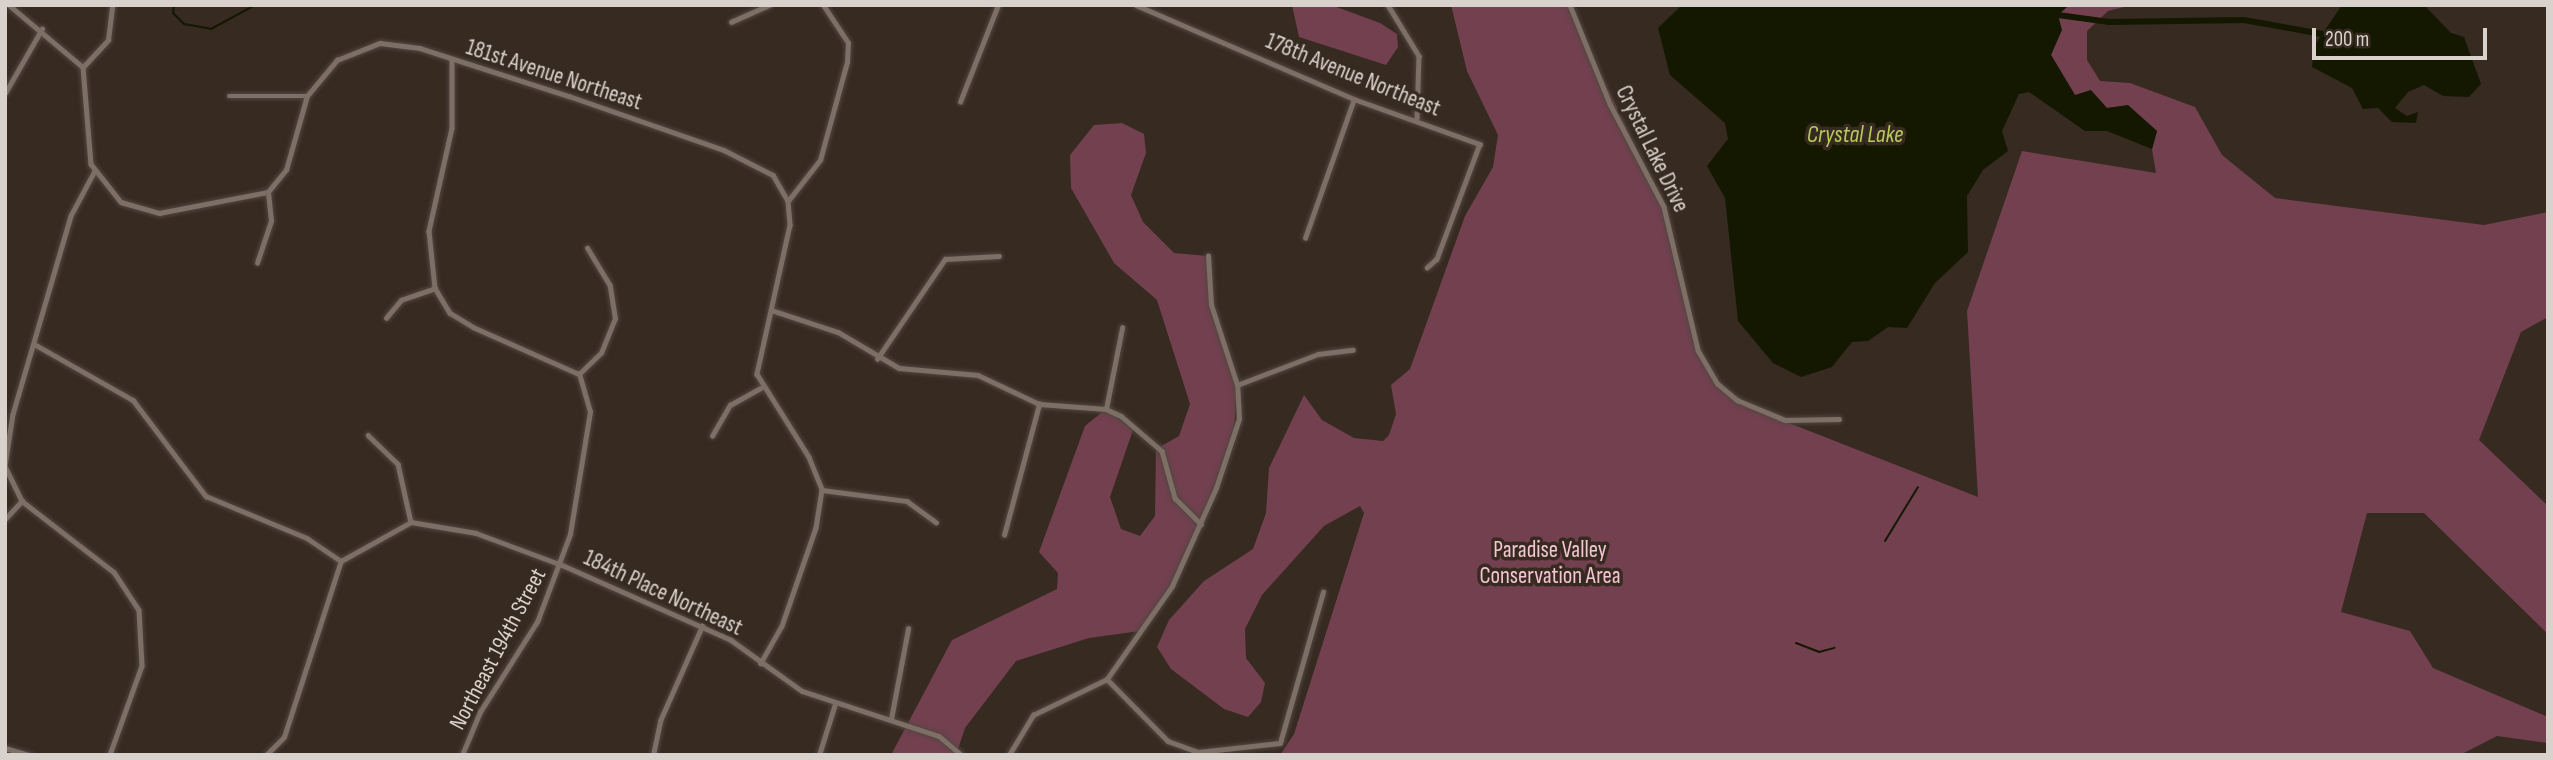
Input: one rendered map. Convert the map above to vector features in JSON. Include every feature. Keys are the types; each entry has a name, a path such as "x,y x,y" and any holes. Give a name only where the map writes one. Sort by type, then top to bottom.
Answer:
{"street":[{"path":"9,5 42,29 83,67 95,171 121,202 159,213 268,192 285,170 307,96 229,96"},
{"path":"83,67 108,40 112,5"},
{"path":"731,22 769,5"},
{"path":"761,663 782,626 816,528 821,490 809,457 761,388 757,357 788,244 788,201 820,160 847,62 848,43 823,5"},
{"path":"960,102 998,5"},
{"name":"178th Avenue Northeast","path":"1136,5 1354,99 1417,118 1480,144 1437,260 1427,268"},
{"path":"1388,5 1419,56 1417,118"},
{"name":"Crystal Lake Drive","path":"1570,5 1595,72 1664,207 1698,349 1718,384 1737,401 1785,420 1839,419"},
{"path":"5,93 42,29"},
{"name":"181st Avenue Northeast","path":"307,96 337,61 380,43 452,60 724,150 773,175 788,201"},
{"path":"452,60 452,128 429,231 435,288 450,313 472,327 579,374 601,353 615,319 610,286 587,248"},
{"path":"1305,238 1354,99"},
{"path":"95,171 71,216 7,443 5,466 22,501 114,572 139,610 142,654 110,755"},
{"path":"257,263 271,221 268,192"},
{"path":"877,359 945,259 999,256"},
{"path":"1009,755 1033,715 1107,679 1172,586 1201,524 1233,444 1237,386 1211,305 1208,256"},
{"path":"386,318 401,300 435,288"},
{"path":"771,310 838,332 877,359 919,372 978,375 1038,404 1106,409 1162,451 1175,498 1201,524"},
{"path":"1106,409 1122,328"},
{"path":"36,345 133,400 206,496 307,538 341,561"},
{"path":"1237,386 1318,354 1353,350"},
{"name":"Northeast 194th Street","path":"463,755 562,565 590,412 579,374"},
{"path":"712,436 730,405 761,388"},
{"path":"1004,535 1038,404"},
{"path":"267,755 284,737 341,561 375,538 411,522 398,464 368,435"},
{"path":"821,490 907,500 936,522"},
{"path":"5,519 22,501"},
{"name":"184th Place Northeast","path":"411,522 476,533 562,565 702,626 835,704 891,719 939,736 962,755"},
{"path":"1107,679 1154,733 1198,753 1280,743 1323,592"},
{"path":"653,755 660,721 702,626"},
{"path":"891,719 908,629"},
{"path":"819,755 835,704"},
{"path":"5,748 30,755"}],"green space":[{"path":"1292,5 1331,5 1380,23 1397,34 1398,47 1386,65 1299,37"},
{"name":"Paradise Valley Conservation Area","path":"1451,5 1568,5 1664,207 1698,349 1718,384 1763,413 1978,497 1967,311 2022,151 2156,173 2152,149 2157,131 2128,106 2107,108 2075,95 2051,55 2058,15 2069,5 2132,5 2108,11 2087,31 2087,60 2100,81 2130,83 2195,107 2222,155 2275,198 2484,225 2548,212 2548,317 2521,332 2479,440 2548,506 2548,634 2424,513 2367,513 2341,612 2410,631 2433,668 2548,717 2548,743 2497,736 2460,755 1280,755 1294,734 1364,513 1360,506 1324,526 1262,595 1245,629 1246,658 1265,683 1261,702 1248,717 1224,709 1171,669 1157,647 1169,620 1204,581 1253,549 1266,513 1269,468 1304,395 1322,420 1354,438 1383,441 1389,435 1396,414 1391,385 1410,369 1465,216 1493,167 1498,135 1467,71"},
{"path":"1122,123 1144,134 1146,153 1131,195 1143,222 1174,253 1208,256 1211,305 1237,385 1233,444 1172,586 1140,631 1089,638 1016,661 965,728 956,755 891,755 952,640 1057,589 1058,573 1039,552 1085,426 1106,409 1133,430 1110,497 1121,529 1140,536 1155,516 1156,449 1179,436 1190,404 1157,300 1114,263 1071,188 1070,155 1094,125"}],"water":[{"name":"Crystal Lake","path":"1682,5 2069,5 2058,15 2062,30 2051,55 2075,95 2091,90 2107,108 2128,105 2157,131 2152,149 2107,131 2085,131 2029,92 2019,94 2002,131 2008,151 1983,170 1967,196 1968,252 1935,283 1907,328 1888,327 1868,341 1852,342 1832,367 1801,377 1773,363 1738,321 1725,198 1707,166 1728,139 1725,123 1670,75 1658,28"},
{"path":"2342,5 2424,5 2451,33 2464,37 2481,84 2469,97 2443,96 2424,85 2408,92 2395,108 2407,116 2418,112 2416,123 2392,122 2378,108 2363,109 2352,88 2312,67 2314,46"}],"waterway":[{"path":"174,5 173,13 184,24 211,29 255,5"},
{"path":"2058,15 2110,22 2244,20 2322,34"},
{"path":"1885,541 1918,487"},
{"path":"1796,643 1819,652 1834,648"}]}
